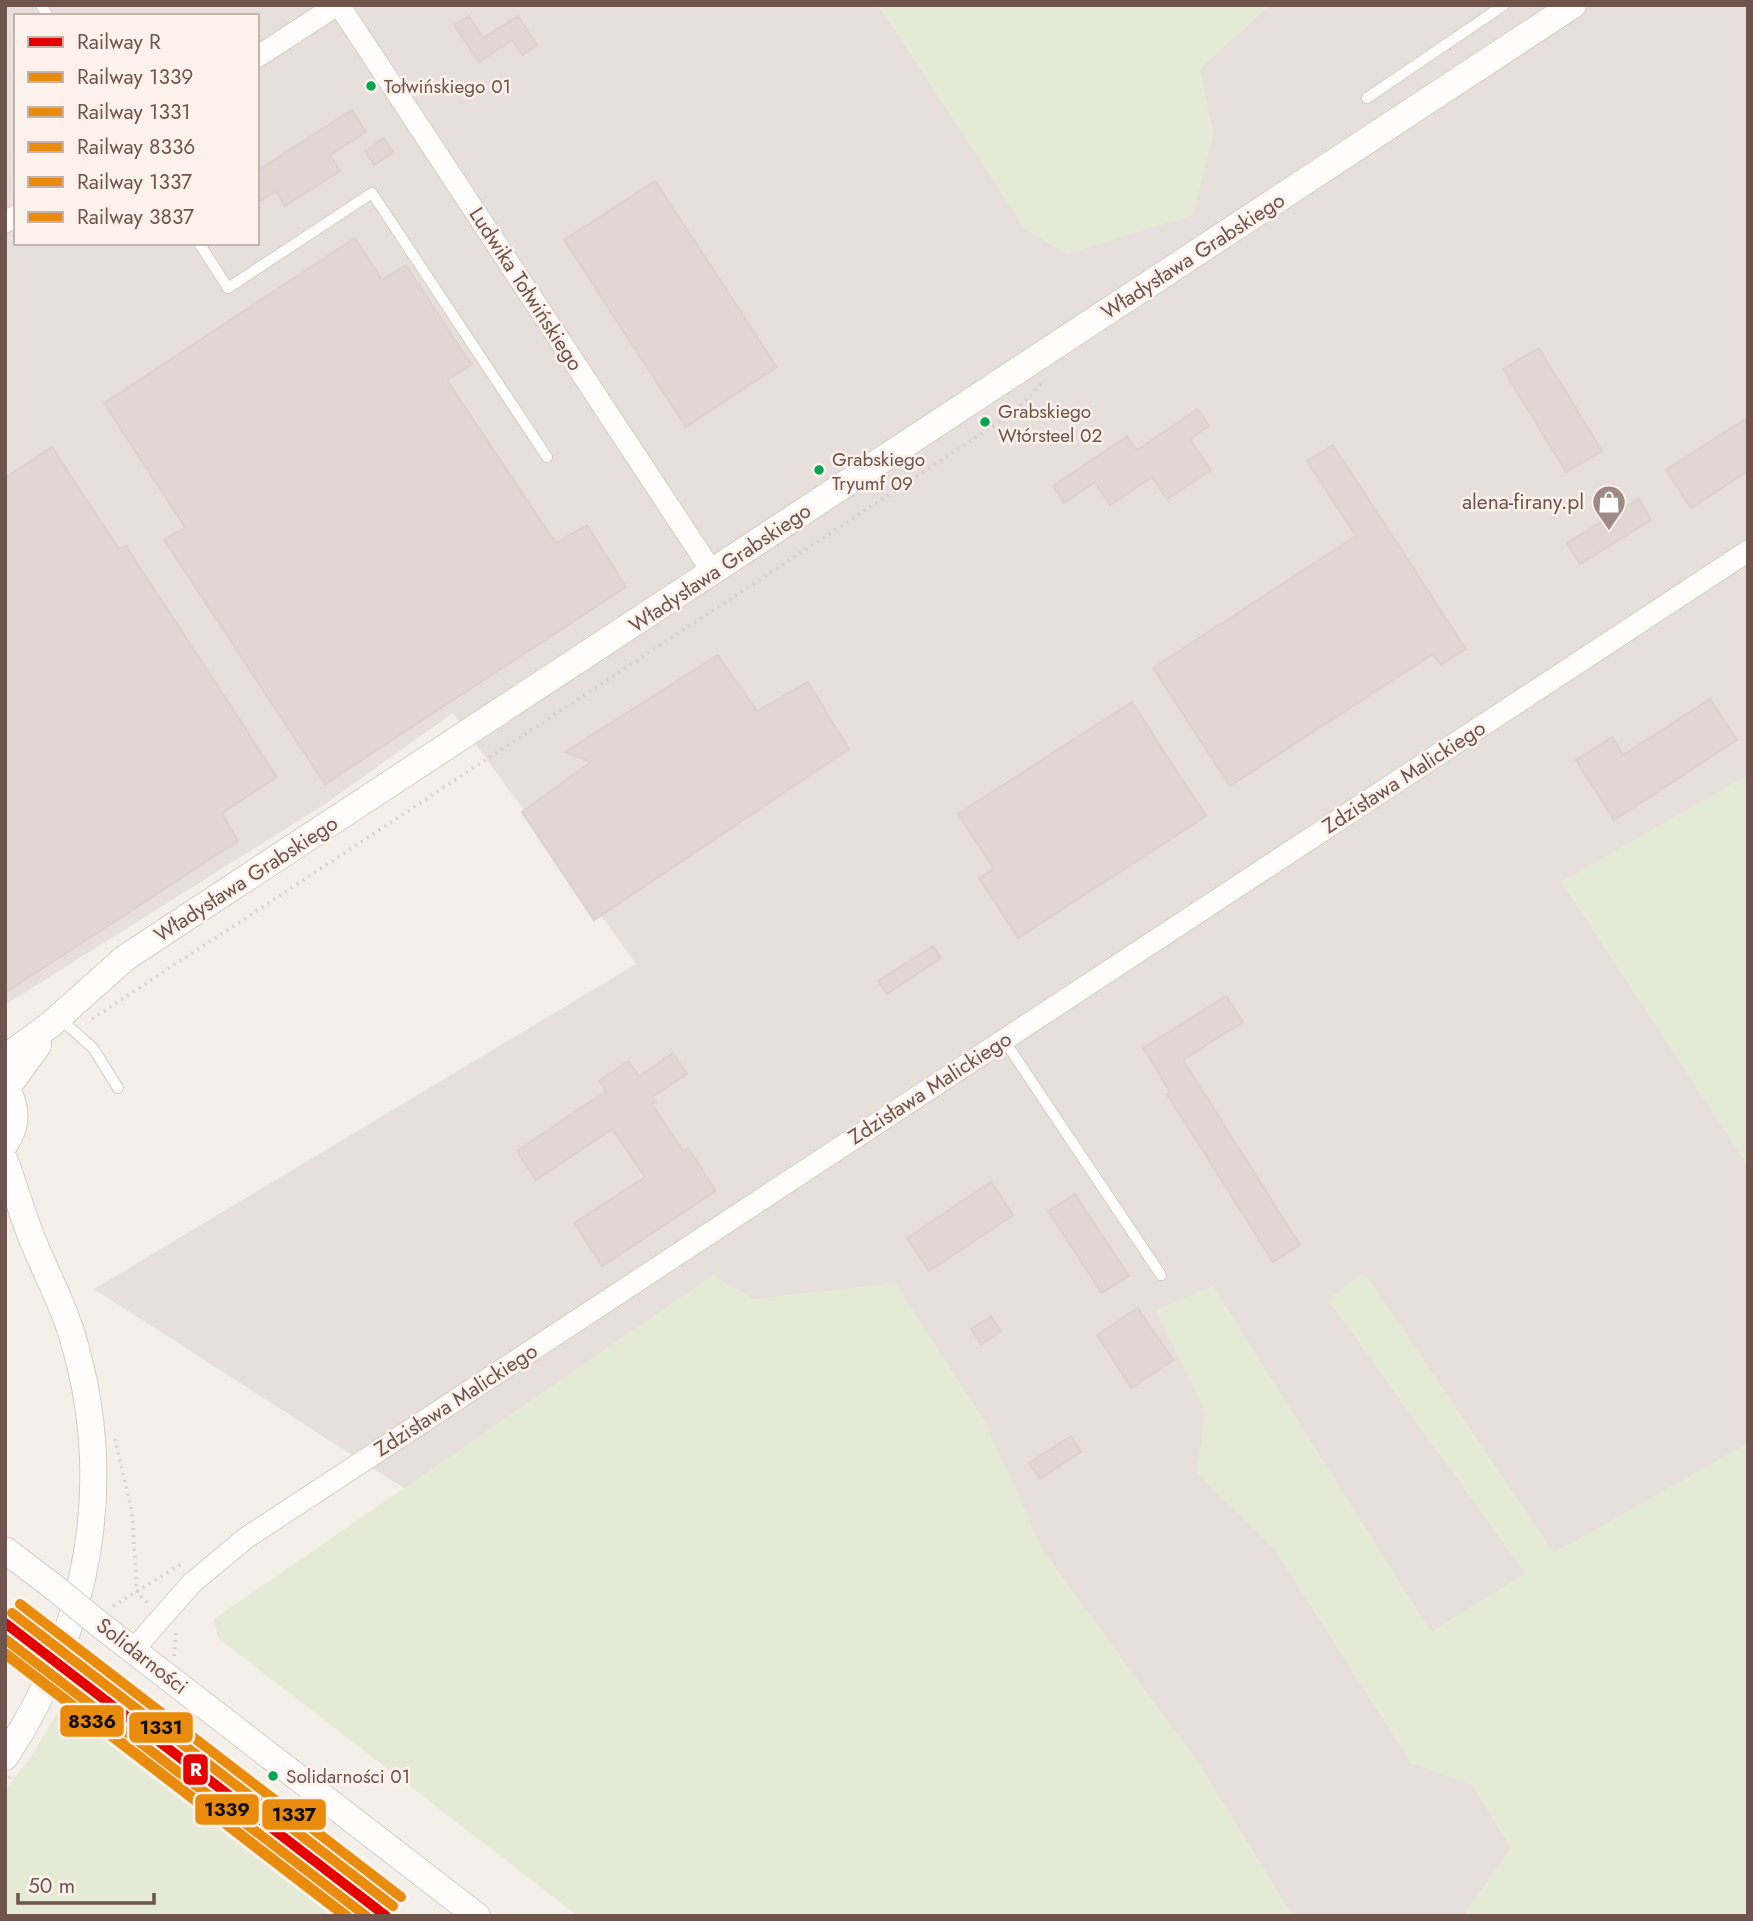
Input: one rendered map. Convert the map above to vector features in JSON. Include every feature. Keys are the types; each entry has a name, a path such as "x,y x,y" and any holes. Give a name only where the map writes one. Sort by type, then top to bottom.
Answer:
{"street":[{"path":"259,56 338,5"},
{"name":"Ludwika Tołwińskiego","path":"338,5 713,573"},
{"name":"Władysława Grabskiego","path":"6,1087 125,958 1573,5"},
{"name":"Zdzisława Malickiego","path":"134,1650 192,1583 239,1542 1748,551"},
{"name":"Władysława Grabskiego","path":"5,1058 61,1025"},
{"path":"5,1144 15,1119 13,1103 6,1087"},
{"path":"5,1161 33,1241 53,1282 83,1379 91,1440 92,1517 83,1574 63,1650 42,1698 5,1756"},
{"path":"5,1200 33,1241"},
{"name":"Solidarności","path":"5,1550 55,1588 104,1616 134,1650 477,1916"}],"lane":[{"path":"1367,98 1504,5"},
{"path":"200,245 228,288 372,193 547,457"},
{"path":"61,1025 93,1048 118,1088"},
{"path":"1004,1040 1161,1275"}],"path":[{"path":"61,1025 886,494"},
{"path":"104,1616 137,1593 132,1512 114,1437"},
{"path":"176,1630 173,1647 178,1663"}],"shaded area":[{"path":"5,5 1748,5 1748,1916 1069,1916 94,1289 636,964 453,713 325,804 5,1005"}],"green space":[{"path":"878,5 1270,5 1200,69 1213,133 1193,215 1067,254 1025,229"},
{"path":"1748,775 1748,1166 1561,882"},
{"path":"1364,1272 1554,1553 1748,1443 1748,1916 1467,1916 1467,1909 1511,1848 1472,1785 1411,1763 1274,1549 1197,1473 1205,1412 1156,1310 1213,1286 1431,1632 1525,1573 1328,1300"},
{"path":"713,1275 753,1299 895,1283 984,1420 1044,1552 1200,1765 1293,1916 578,1916 218,1638 214,1619"},
{"path":"64,1701 84,1713 349,1916 5,1916 5,1790 31,1757"}],"building":[{"path":"469,16 483,38 518,16 537,45 522,55 512,40 479,62 454,25"},
{"path":"352,110 366,132 330,155 340,171 285,206 276,191 259,202 259,170"},
{"path":"384,138 393,152 374,165 365,151"},
{"path":"655,181 777,367 686,427 564,240"},
{"path":"355,238 382,280 406,265 472,364 447,380 556,543 587,525 626,587 325,784 164,540 185,527 104,403"},
{"path":"1539,348 1602,451 1566,472 1503,369"},
{"path":"1198,409 1209,426 1190,439 1211,470 1167,499 1152,477 1110,505 1095,482 1064,503 1053,486 1127,436 1137,450"},
{"path":"1748,417 1748,471 1691,508 1666,470"},
{"path":"1333,445 1466,649 1441,665 1433,654 1230,786 1153,668 1356,536 1307,461"},
{"path":"52,447 119,549 126,546 277,777 222,813 238,841 5,993 5,478"},
{"name":"alena-firany.pl","path":"1639,499 1651,520 1580,564 1567,543"},
{"path":"718,655 757,711 808,682 849,749 594,920 522,812 591,762 565,752"},
{"path":"1710,699 1737,740 1614,820 1576,760 1612,737 1623,755"},
{"path":"1132,702 1206,816 1018,938 979,878 994,869 958,814"},
{"path":"933,946 941,958 887,994 878,981"},
{"path":"1226,996 1243,1022 1183,1060 1300,1245 1273,1262 1167,1094 1170,1092 1143,1048"},
{"path":"673,1053 687,1074 652,1097 656,1102 652,1104 683,1151 688,1148 716,1191 602,1266 574,1223 645,1177 612,1129 536,1180 517,1151 606,1091 599,1081 628,1061 639,1076"},
{"path":"991,1182 1013,1215 929,1271 907,1238"},
{"path":"1075,1194 1129,1276 1102,1293 1048,1211"},
{"path":"1138,1308 1173,1360 1131,1388 1097,1335"},
{"path":"991,1316 1001,1331 981,1344 971,1329"},
{"path":"1071,1436 1081,1452 1040,1479 1029,1463"}],"rail line":[{"name":"1337","path":"20,1604 401,1897"},
{"name":"1331","path":"12,1613 393,1906"},
{"name":"R","path":"5,1623 386,1916"},
{"name":"1339","path":"5,1639 366,1916"},
{"name":"3837","path":"5,1653 347,1916"},
{"name":"8336","path":"5,1654 345,1916"}],"place":[{"name":"Tołwińskiego 01","path":"371,86"},
{"name":"Grabskiego Wtórsteel 02","path":"985,422"},
{"name":"Grabskiego Tryumf 09","path":"819,470"},
{"name":"alena-firany.pl","path":"1609,532"},
{"name":"Solidarności 01","path":"273,1776"}]}
